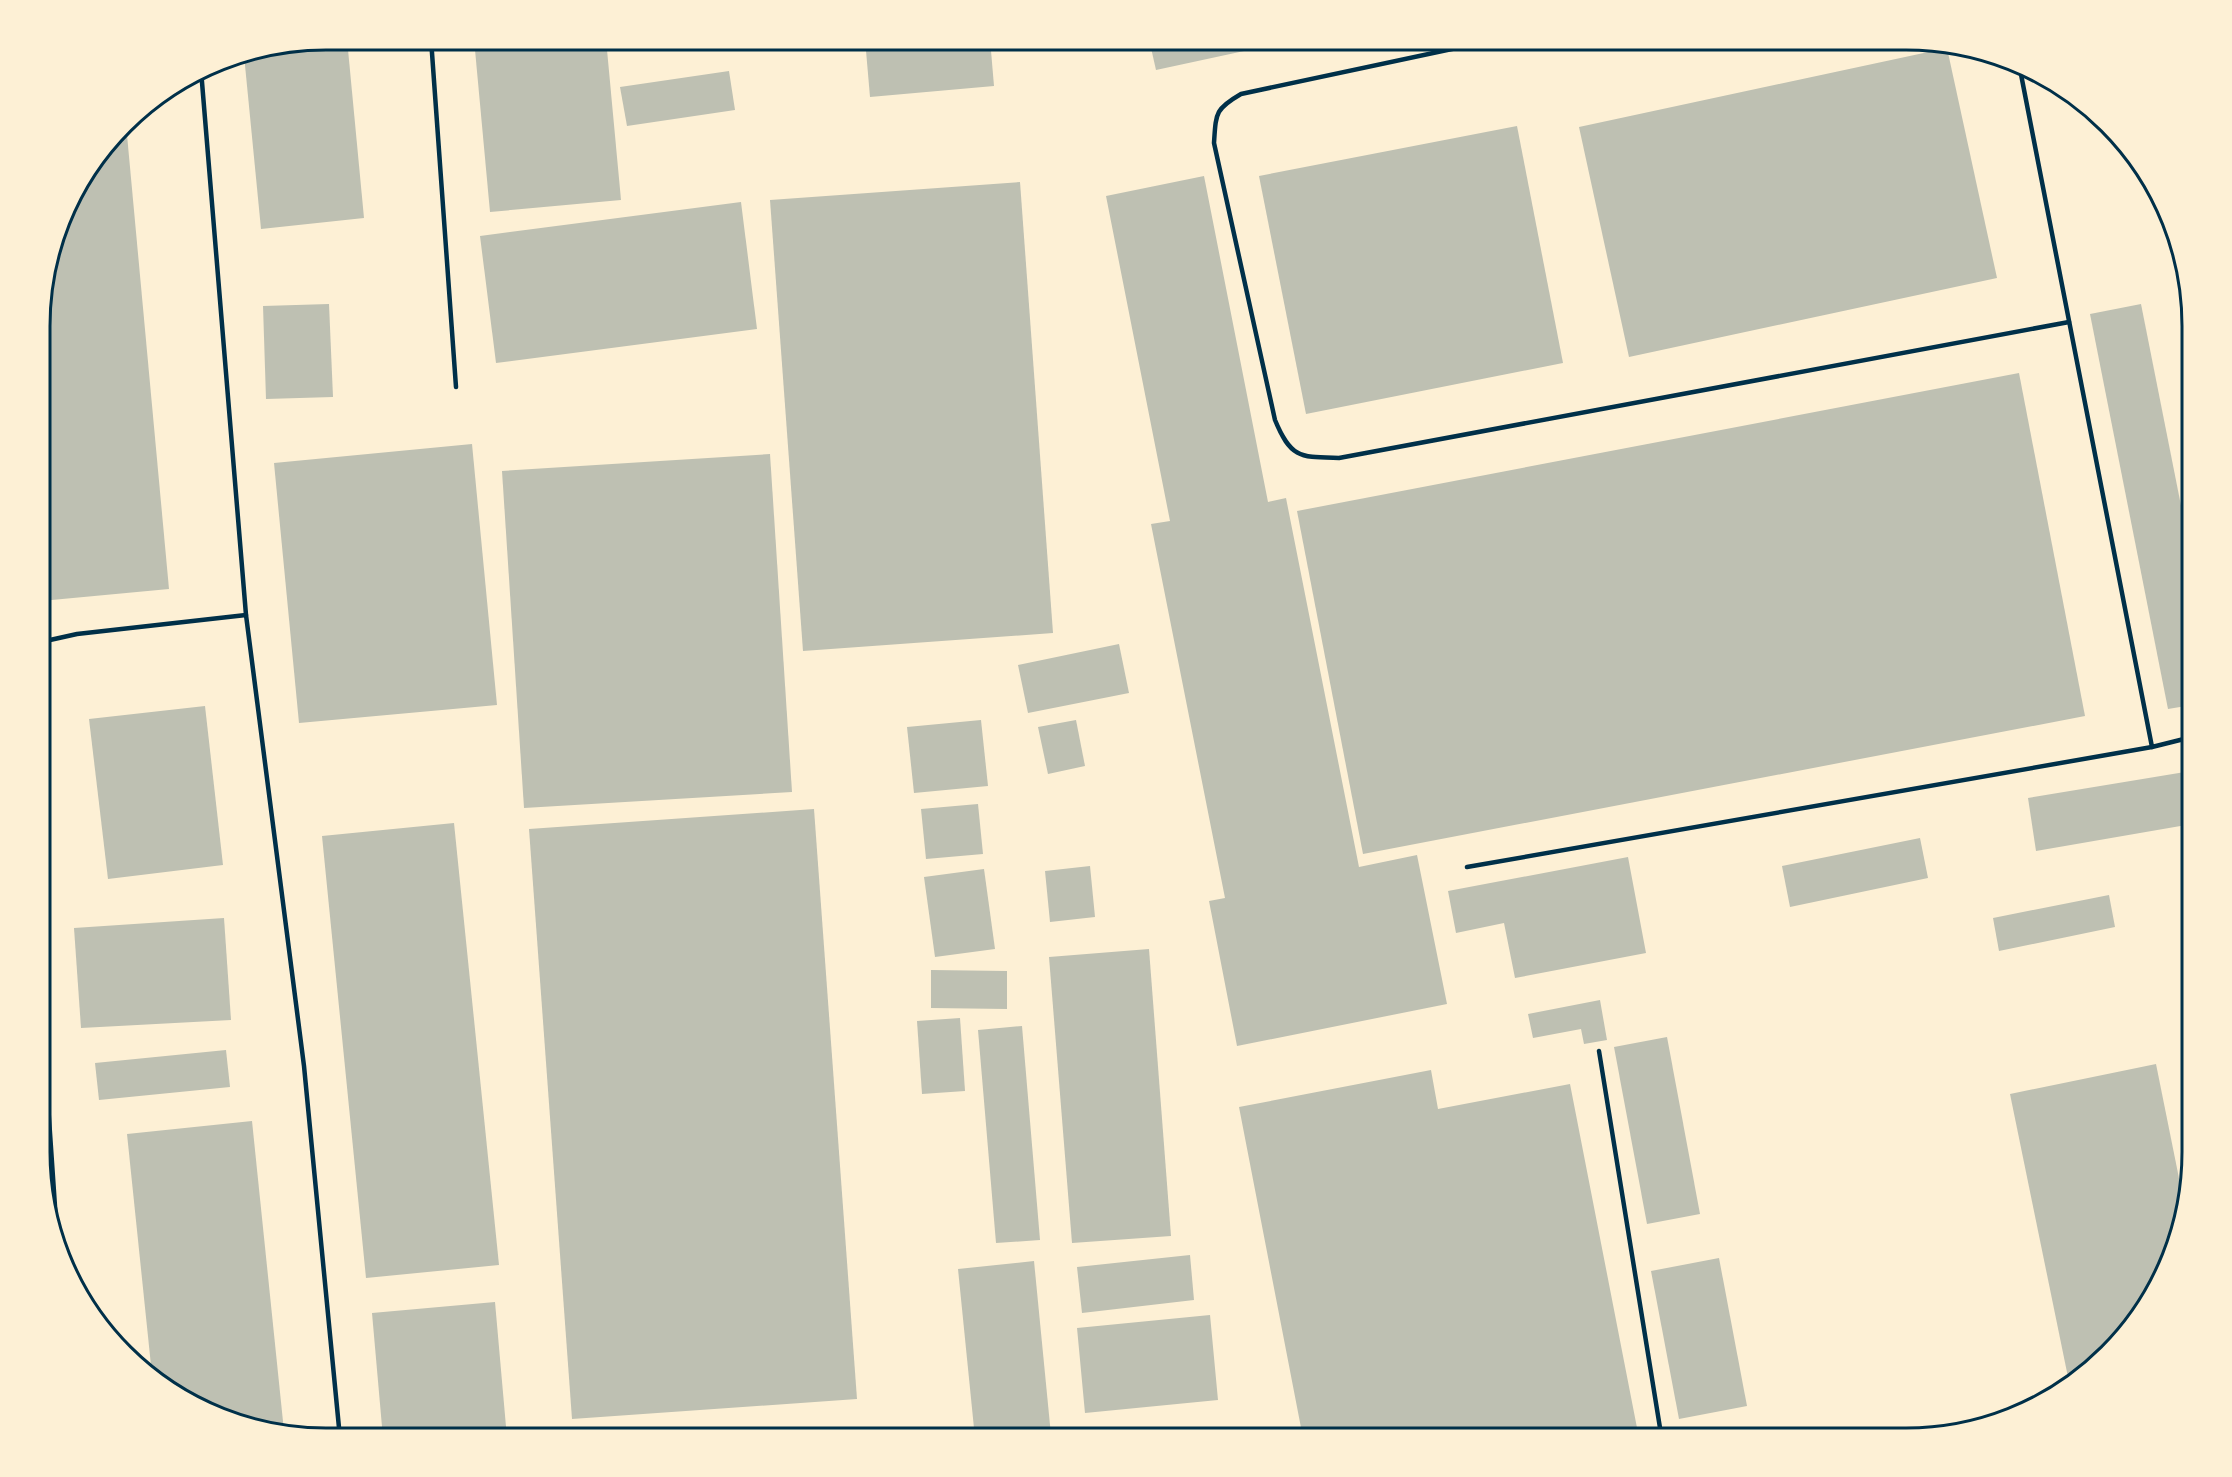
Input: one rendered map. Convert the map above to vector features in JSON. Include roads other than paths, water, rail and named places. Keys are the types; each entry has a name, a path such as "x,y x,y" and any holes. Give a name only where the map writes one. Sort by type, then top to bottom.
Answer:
{"lane":[{"path":"432,50 456,387"},
{"path":"1447,50 1241,94 1222,104 1216,118 1214,142 1275,420 1284,442 1305,457 1351,456 2068,321"},
{"path":"2021,74 2152,747"},
{"path":"202,79 246,615 304,1066 339,1428"},
{"path":"50,640 77,634 246,615"},
{"path":"1467,867 2152,747 2182,739"},
{"path":"1599,1051 1660,1428"},
{"path":"50,1133 55,1206"}]}
